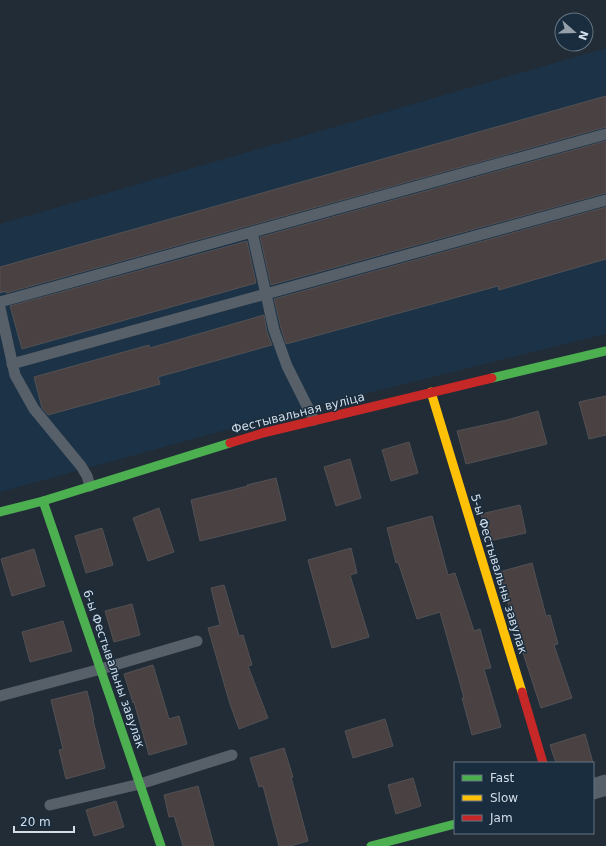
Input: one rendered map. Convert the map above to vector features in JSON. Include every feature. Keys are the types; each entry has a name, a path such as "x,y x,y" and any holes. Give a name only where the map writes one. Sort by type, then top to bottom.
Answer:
{"street":[{"name":"Фестывальная вуліца","path":"1,509 43,501 263,433 606,351"},
{"name":"5-ы Фестывальны завулак","path":"431,392 543,762"},
{"name":"6-ы Фестывальны завулак","path":"43,501 161,846"},
{"path":"594,789 606,785"},
{"path":"370,846 454,824"}],"lane":[{"path":"0,302 606,134"},
{"path":"12,364 606,200"},
{"path":"252,232 274,330 287,366 314,420"},
{"path":"0,308 15,374 34,409 81,466 87,476 90,486"},
{"path":"0,696 197,641"},
{"path":"50,805 140,784 232,755"}],"shaded area":[{"path":"606,48 606,334 292,412 0,492 0,224"}],"building":[{"path":"606,96 606,127 6,293 6,291 0,293 0,267"},
{"path":"606,141 606,193 271,285 260,237"},
{"path":"606,207 606,259 499,290 498,286 286,344 274,299"},
{"path":"247,241 256,283 22,349 10,306"},
{"path":"264,315 267,332 272,345 158,377 160,384 48,415 42,408 34,377 149,345 150,348"},
{"path":"606,396 606,435 589,439 579,402"},
{"path":"538,411 547,444 466,464 457,431 507,420"},
{"path":"409,442 418,473 391,481 382,450"},
{"path":"350,459 361,498 336,506 324,467"},
{"path":"276,478 286,520 200,541 191,500"},
{"path":"520,505 526,533 489,541 481,514"},
{"path":"159,508 174,552 148,561 133,518"},
{"path":"432,516 448,575 455,573 474,631 480,629 491,668 484,669 501,727 472,735 462,698 464,698 440,612 417,619 398,562 396,563 387,528"},
{"path":"102,528 113,565 86,573 75,536"},
{"path":"351,548 357,573 350,575 369,637 332,648 308,560"},
{"path":"34,549 45,586 12,596 1,559"},
{"path":"532,563 546,616 550,615 558,644 554,645 572,698 541,708 499,572"},
{"path":"224,585 239,636 243,635 252,665 248,666 268,718 239,729 230,704 208,628 220,625 211,588"},
{"path":"132,604 140,635 114,642 105,611"},
{"path":"63,621 72,651 30,662 22,632"},
{"path":"153,665 169,719 179,716 187,744 149,755 134,702 133,703 124,674"},
{"path":"87,691 105,768 66,779 59,750 63,749 51,700"},
{"path":"385,719 393,746 353,758 345,731"},
{"path":"585,734 593,762 556,762 550,745"},
{"path":"284,748 293,777 291,777 308,841 290,846 279,846 263,786 259,787 250,758"},
{"path":"413,778 421,806 396,814 388,785"},
{"path":"198,786 214,846 183,846 174,816 169,817 164,795"},
{"path":"116,801 124,827 94,836 86,810"}],"traffic: fast":[{"path":"492,378 606,351"},
{"path":"0,512 43,501 230,443"},
{"path":"43,501 161,846"},
{"path":"371,846 454,824"}],"traffic: slow":[{"path":"431,392 522,692"}],"traffic: jam":[{"path":"230,443 263,433 492,378"},
{"path":"522,692 543,762"}]}
